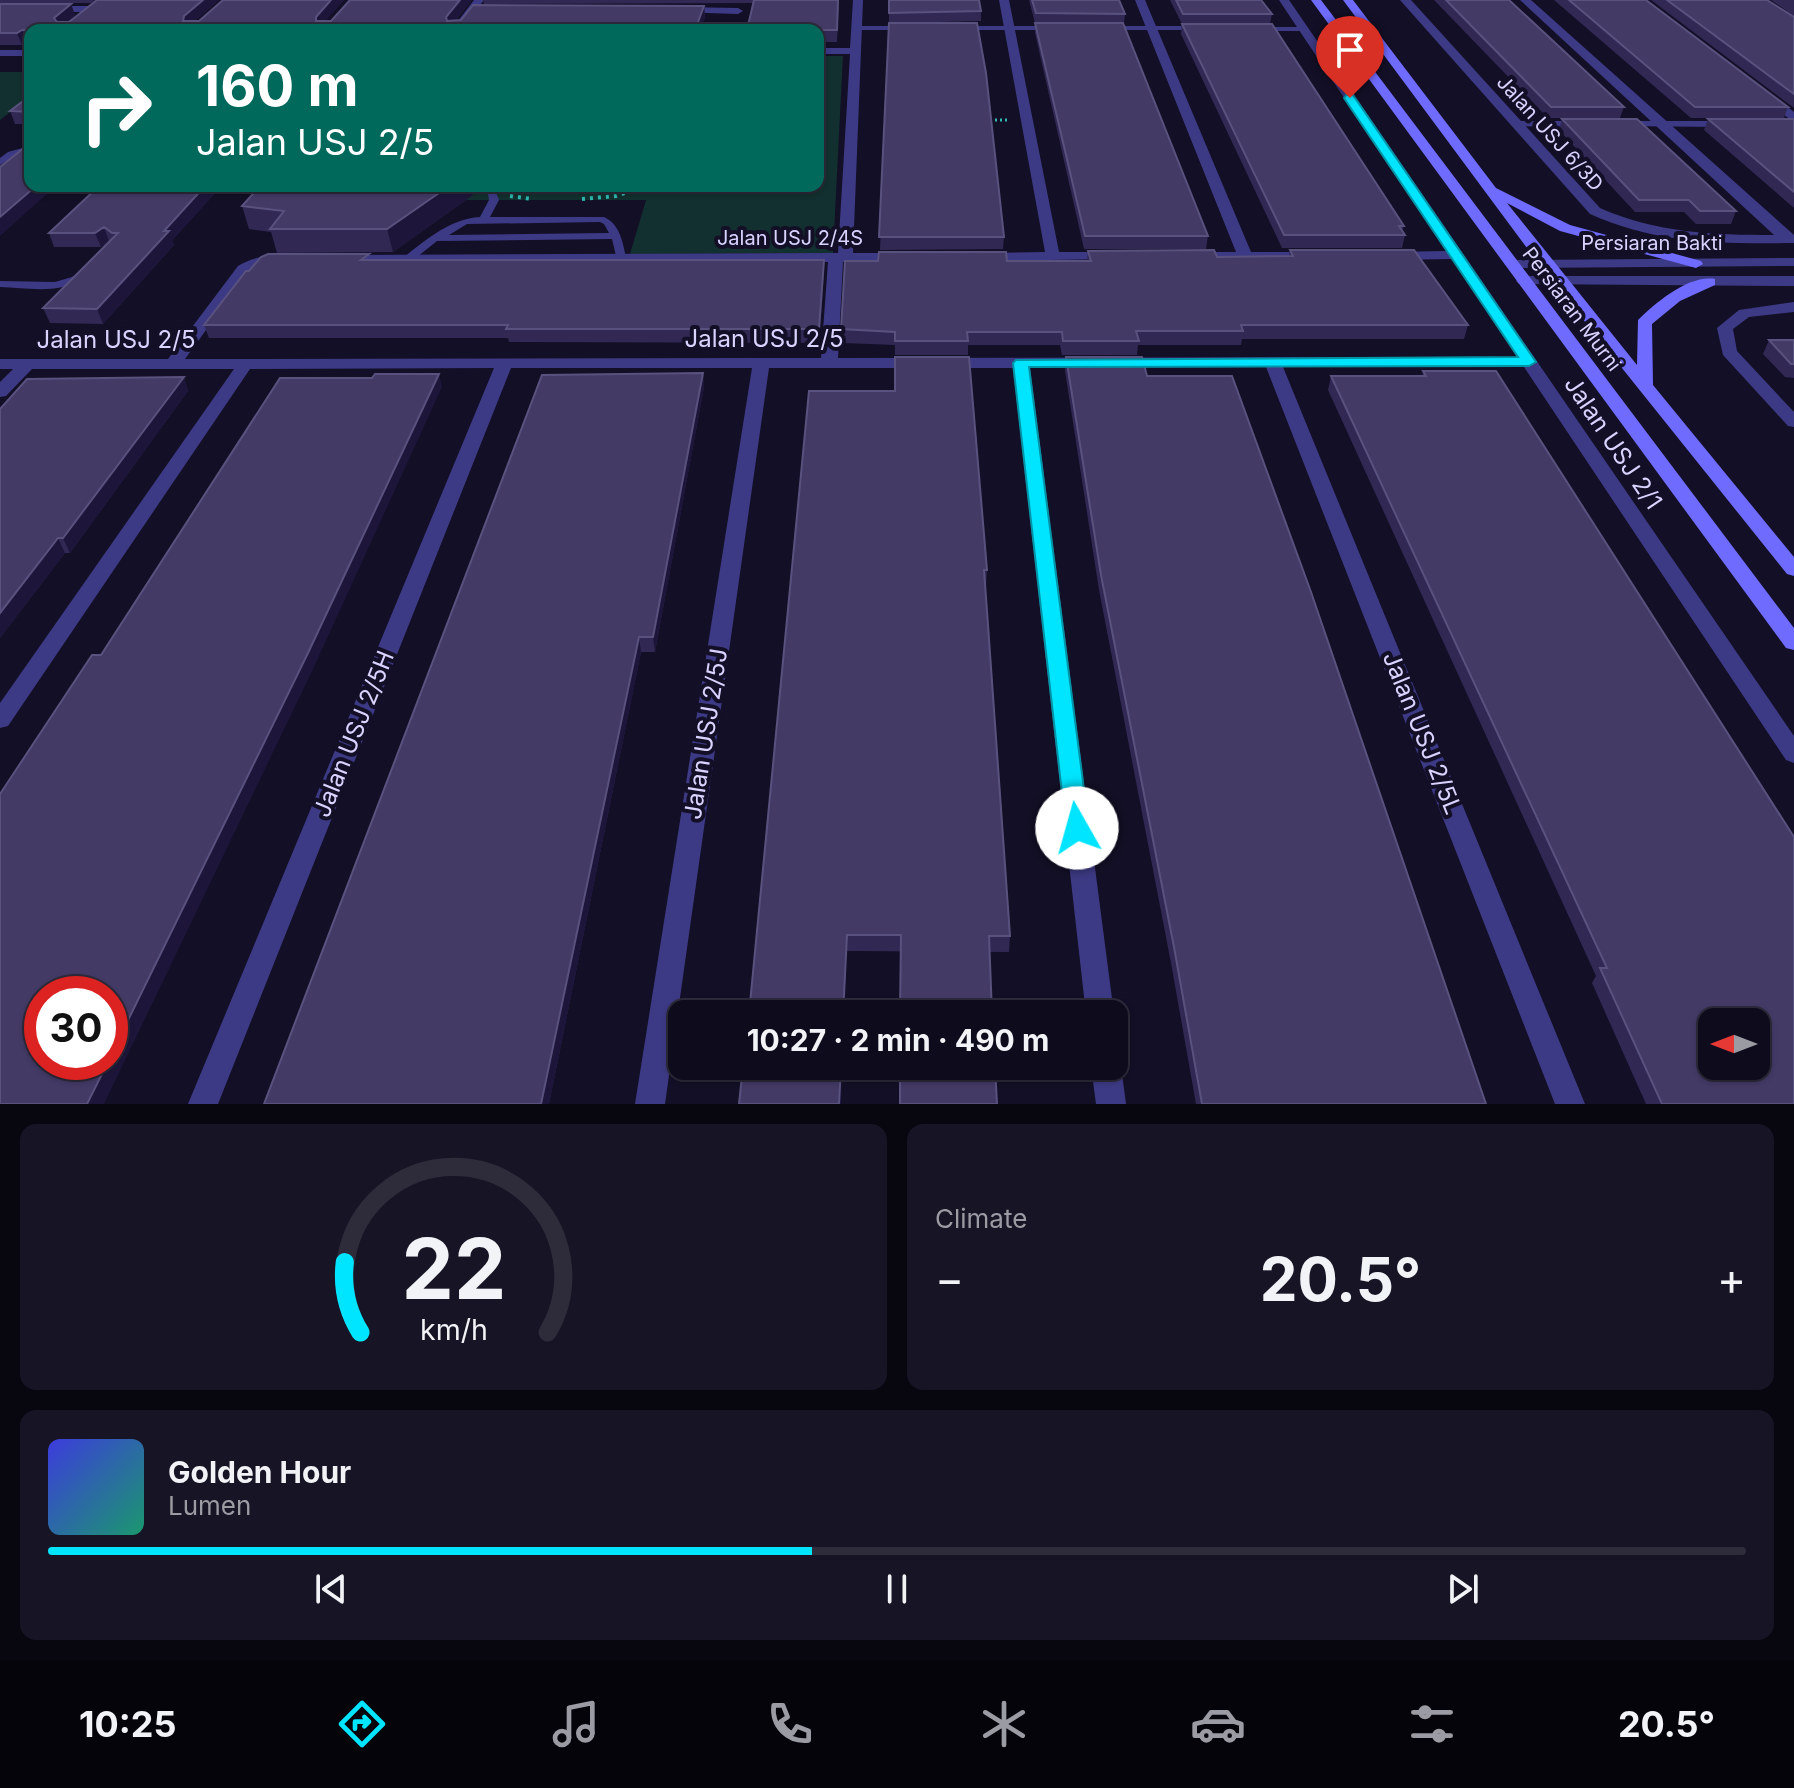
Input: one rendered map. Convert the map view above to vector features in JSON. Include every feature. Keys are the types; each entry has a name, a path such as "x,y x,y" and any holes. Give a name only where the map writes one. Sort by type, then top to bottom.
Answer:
{"main road":[{"name":"Persiaran Murni","path":"1316,0 1794,643"},
{"name":"Persiaran Murni","path":"1348,0 1546,264 1646,383 1794,570"},
{"path":"1490,189 1565,228 1696,264"},
{"path":"1646,383 1644,323 1694,286 1710,282"}],"street":[{"path":"76,23 107,0"},
{"path":"829,363 840,258 858,0"},
{"path":"1004,0 1053,257"},
{"path":"1140,0 1245,256"},
{"name":"Jalan USJ 2/1","path":"1284,0 1794,754"},
{"name":"Jalan USJ 6/3D","path":"1405,0 1595,211 1628,227 1675,237 1790,239"},
{"path":"1525,0 1790,239"},
{"path":"461,24 475,5 487,10"},
{"path":"0,9 95,9"},
{"path":"660,10 739,10"},
{"path":"824,51 856,51"},
{"path":"0,53 24,53"},
{"path":"1759,91 1794,121"},
{"path":"1381,256 1456,255"},
{"path":"964,257 1133,256"},
{"path":"1181,256 1335,256"},
{"name":"Jalan USJ 2/4S","path":"331,259 919,257"},
{"path":"173,364 243,269 269,260 300,260"},
{"name":"Persiaran Bakti","path":"1511,264 1794,262"},
{"name":"Persiaran Bakti","path":"1524,281 1794,281"},
{"path":"1794,307 1745,313 1725,328 1729,352 1794,422"},
{"name":"Jalan USJ 2/5","path":"0,364 1529,362"},
{"path":"0,720 246,363"},
{"name":"Jalan USJ 2/5H","path":"203,1104 505,363"},
{"name":"Jalan USJ 2/5J","path":"650,1104 761,363"},
{"path":"1021,363 1098,1000"},
{"name":"Jalan USJ 2/5L","path":"1273,363 1570,1104"},
{"path":"0,392 27,364"},
{"path":"1108,1080 1111,1104"}],"lane":[{"path":"857,28 918,28"},
{"path":"949,28 1057,28"},
{"path":"1089,28 1212,28"},
{"path":"1243,28 1303,29"},
{"path":"1779,124 1794,121"},
{"path":"1515,124 1588,124"},
{"path":"1617,124 1735,124"},
{"path":"0,162 24,150"},
{"path":"483,220 494,200 492,192"},
{"path":"408,259 435,238 465,221 601,219 608,222 616,236 621,258"},
{"path":"435,238 616,236"},
{"path":"0,284 71,283 98,258"}],"path":[{"path":"980,120 1027,120"},
{"path":"506,192 509,196 535,199"},
{"path":"574,199 616,196 628,192"}],"green space":[{"path":"824,56 843,56 833,253 630,254 646,200 466,200 473,194 460,192 824,192"},
{"path":"0,72 24,72 24,102 0,120"}],"building":[{"path":"97,0 203,0 184,16 183,21 199,21 223,0 331,0 316,21 331,21 350,0 460,0 446,17 447,21 461,20 473,5 704,6 697,24 24,24 24,30 17,33 0,33 0,4 71,4 54,18 57,22 69,22"},
{"path":"754,0 838,0 837,30 824,30 824,24 748,24"},
{"path":"889,0 979,0 981,11 889,13"},
{"path":"1032,0 1119,0 1125,14 1036,13"},
{"path":"1176,0 1261,0 1272,14 1183,14"},
{"path":"1446,0 1509,0 1624,107 1551,107"},
{"path":"1569,0 1646,0 1788,107 1695,107"},
{"path":"1667,0 1767,0 1794,17 1794,94"},
{"path":"889,23 977,23 986,73 1004,237 879,237"},
{"path":"1035,23 1123,23 1208,236 1085,236"},
{"path":"1182,24 1272,24 1404,226 1399,226 1405,235 1284,235"},
{"path":"24,100 24,112 10,111"},
{"path":"1562,119 1637,119 1736,211 1700,211 1689,200 1639,200"},
{"path":"1708,119 1794,119 1794,192"},
{"path":"24,148 24,192 29,192 0,217 0,167"},
{"path":"93,192 200,192 164,231 169,231 97,309 43,308 118,233 104,227 95,233 49,233"},
{"path":"255,192 440,192 387,229 270,229 284,211 242,206"},
{"path":"1214,250 1217,257 1293,256 1290,250 1414,250 1468,325 1241,325 1243,331 1136,331 1139,341 1063,341 1062,332 967,332 968,341 895,341 895,332 841,329 845,261 878,261 879,252 1006,252 1007,261 1091,261 1088,251"},
{"path":"268,254 369,254 361,260 824,260 819,329 204,325 246,271"},
{"path":"1769,340 1794,340 1794,364 1791,364"},
{"path":"895,357 969,357 987,570 984,570 1010,936 989,936 991,1000 900,1000 901,935 847,935 844,1000 750,1000 809,391 895,391"},
{"path":"1066,357 1142,357 1147,376 1232,376 1311,592 1486,1104 1202,1104 1101,575"},
{"path":"1423,371 1496,371 1794,837 1794,1104 1662,1104 1600,968 1607,968 1331,376 1426,376"},
{"path":"703,373 653,637 639,637 541,1104 264,1104 542,375"},
{"path":"375,374 439,374 308,653 128,1020 128,976 24,976 24,1080 99,1080 87,1104 0,1104 0,794 92,655 101,655 280,378 372,378"},
{"path":"184,377 63,538 58,538 0,613 0,409 27,379"},
{"path":"742,1080 840,1080 839,1104 739,1104"},
{"path":"900,1080 996,1080 997,1104 900,1104"}],"route":[{"path":"1077,828 1021,363 1529,362 1350,98"}]}
